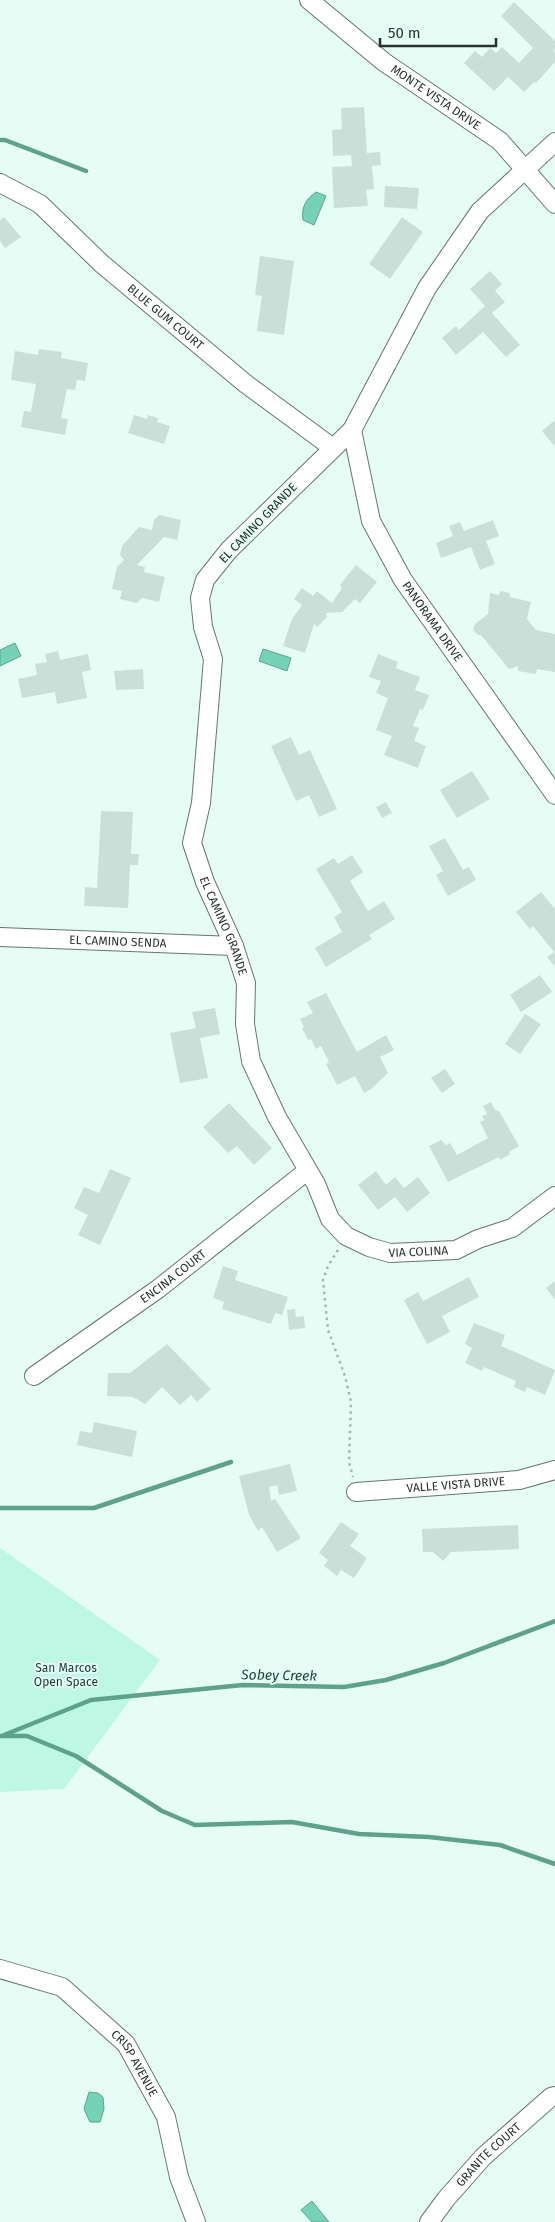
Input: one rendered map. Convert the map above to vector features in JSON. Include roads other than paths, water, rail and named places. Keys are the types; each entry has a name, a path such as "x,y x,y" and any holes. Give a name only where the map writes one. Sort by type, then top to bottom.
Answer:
{"street":[{"name":"MONTE VISTA DRIVE","path":"309,0 384,62 500,140 555,204"},
{"name":"EL CAMINO GRANDE","path":"307,1171 277,1117 251,1061 245,1024 246,983 234,946 205,882 192,842 201,803 213,659 203,627 200,598 205,580 228,550 352,430 427,288 480,211 555,142"},
{"name":"BLUE GUM COURT","path":"0,183 40,204 102,264 238,378 333,448"},
{"name":"PANORAMA DRIVE","path":"352,430 371,521 403,580 555,795"},
{"name":"EL CAMINO SENDA","path":"0,937 234,946"},
{"name":"VIA COLINA","path":"307,1171 316,1184 330,1219 346,1236 368,1247 390,1253 456,1250 478,1239 512,1228 555,1196"},
{"name":"ENCINA COURT","path":"34,1376 158,1289 307,1171"},
{"name":"VALLE VISTA DRIVE","path":"356,1492 519,1480 555,1470"},
{"name":"CRISP AVENUE","path":"0,1969 62,1987 126,2044 166,2116 179,2177 196,2222"},
{"name":"GRANITE COURT","path":"429,2222 446,2199 483,2157 550,2097 555,2096"}],"waterway":[{"path":"0,140 5,140 86,171"},
{"path":"0,1508 94,1508 231,1462"},
{"name":"Sobey Creek","path":"4,1735 91,1700 243,1685 344,1687 386,1680 444,1663 555,1621"},
{"path":"0,1736 27,1736 76,1756 162,1811 195,1825 292,1822 359,1834 429,1837 500,1845 555,1864"}],"park label":[{"name":"San Marcos Open Space","path":"66,1675"}]}
